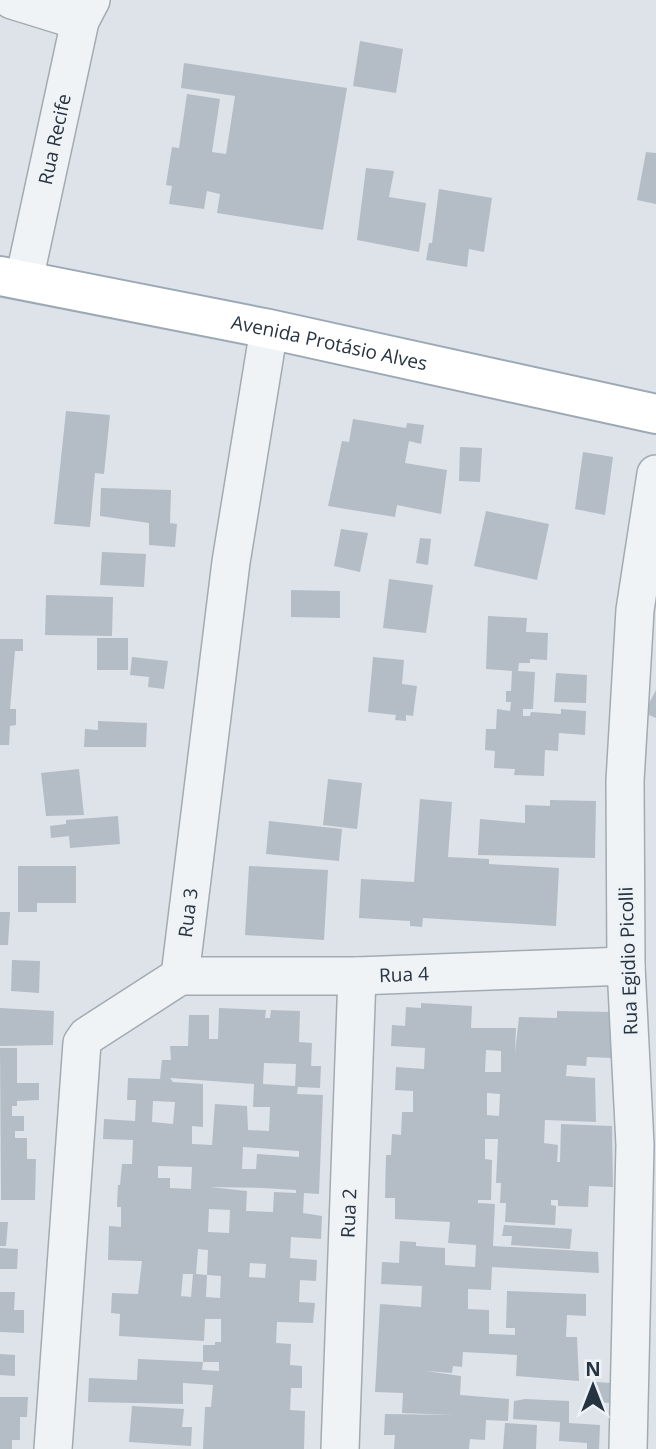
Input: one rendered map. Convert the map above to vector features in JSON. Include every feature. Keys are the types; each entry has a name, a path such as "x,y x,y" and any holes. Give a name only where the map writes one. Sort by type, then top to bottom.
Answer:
{"main road":[{"name":"Avenida Protásio Alves","path":"12,278 269,329 656,414"}],"street":[{"path":"12,0 85,11"},
{"name":"Rua Recife","path":"12,278 85,11"},
{"name":"Rua 3","path":"180,976 231,562 269,329"},
{"name":"Rua Egidio Picolli","path":"628,1449 635,1145 626,966 625,781 635,610 656,474"},
{"name":"Rua 4","path":"180,976 357,976 626,966"},
{"path":"53,1449 82,1043 87,1036 180,976"},
{"name":"Rua 2","path":"340,1449 357,976"}],"building":[{"path":"360,41 403,49 396,93 353,86"},
{"path":"184,63 347,88 323,230 217,213 220,194 207,191 204,209 169,204 172,186 166,185 172,147 179,148 187,94 220,99 212,152 226,154 235,96 181,88"},
{"path":"646,152 656,153 656,204 637,200"},
{"path":"366,168 394,171 389,197 426,203 419,252 357,240"},
{"path":"439,189 492,198 484,252 469,249 467,267 426,260 429,243 432,243"},
{"path":"66,411 110,415 104,474 95,473 90,527 54,524"},
{"path":"353,419 406,428 407,423 424,425 421,444 409,441 405,463 447,470 441,514 397,505 395,517 328,506 342,441 349,442"},
{"path":"460,447 482,448 480,482 459,481"},
{"path":"583,452 613,457 605,515 575,509"},
{"path":"101,488 171,490 170,523 177,524 175,547 149,545 149,523 100,516"},
{"path":"486,511 549,524 537,580 474,566"},
{"path":"341,529 368,533 360,572 334,566"},
{"path":"420,538 431,539 428,565 416,563"},
{"path":"102,552 146,554 144,587 100,585"},
{"path":"389,579 433,585 426,633 383,628"},
{"path":"291,590 340,591 340,618 291,617"},
{"path":"46,595 113,597 112,636 45,635"},
{"path":"488,616 527,618 526,632 548,633 547,660 530,659 530,663 519,663 518,671 535,672 533,709 523,709 523,716 530,716 531,712 561,714 561,709 586,711 585,735 559,733 558,751 545,750 544,776 514,775 515,769 494,768 495,751 485,750 486,729 496,729 497,709 510,711 511,702 506,702 506,691 511,691 512,671 486,669"},
{"path":"97,638 128,638 128,670 97,670"},
{"path":"0,639 23,639 23,651 15,651 10,709 16,709 16,725 10,726 9,745 0,745"},
{"path":"132,657 168,661 164,689 148,687 149,677 130,675"},
{"path":"373,657 404,660 402,684 417,686 413,716 406,715 406,721 395,720 396,715 368,712"},
{"path":"556,673 587,675 586,703 554,702"},
{"path":"656,690 656,718 644,713"},
{"path":"98,721 147,723 146,747 84,747 85,729 98,730"},
{"path":"79,769 84,815 46,816 41,773"},
{"path":"328,779 362,783 357,829 323,825"},
{"path":"420,799 452,802 448,857 489,859 489,864 559,868 556,926 423,918 422,927 410,926 410,921 359,918 361,879 414,882"},
{"path":"550,800 596,801 595,858 478,855 480,819 525,823 525,805 550,806"},
{"path":"118,816 120,844 70,848 69,836 51,838 50,826 66,824 66,820"},
{"path":"269,821 342,829 339,861 266,854"},
{"path":"18,866 76,866 76,903 37,903 37,912 18,912"},
{"path":"249,866 328,870 324,940 245,935"},
{"path":"0,912 10,912 8,945 0,945"},
{"path":"12,960 40,961 39,993 11,991"},
{"path":"421,1003 472,1006 471,1028 516,1028 515,1053 519,1017 557,1018 557,1011 611,1012 612,1058 587,1057 586,1066 567,1065 566,1076 595,1078 596,1122 545,1120 544,1143 558,1145 557,1162 560,1162 561,1124 612,1126 613,1187 589,1186 588,1207 558,1206 558,1200 551,1200 551,1205 556,1206 555,1225 505,1222 506,1203 500,1203 501,1183 496,1183 498,1139 485,1139 485,1159 492,1160 491,1200 478,1200 478,1203 495,1204 493,1246 598,1252 599,1273 492,1267 491,1290 468,1289 468,1309 489,1310 489,1334 515,1335 515,1328 506,1328 507,1291 586,1294 586,1316 567,1315 566,1337 577,1337 579,1381 516,1376 517,1355 463,1352 462,1367 453,1366 452,1373 426,1371 461,1376 460,1395 509,1399 508,1421 486,1420 485,1440 470,1439 469,1449 394,1449 395,1435 384,1435 385,1414 454,1415 402,1413 403,1393 375,1392 380,1304 421,1307 422,1286 381,1284 382,1262 399,1263 400,1241 416,1242 416,1246 445,1248 445,1265 475,1267 476,1245 448,1243 450,1222 395,1219 395,1198 385,1198 386,1155 391,1155 392,1134 401,1135 402,1112 413,1112 413,1091 395,1090 396,1067 424,1069 425,1048 391,1046 392,1025 405,1026 406,1007 421,1008","holes":["486,1050 501,1051 501,1072 485,1072","487,1093 500,1094 499,1116 487,1115"]},
{"path":"0,1008 54,1011 53,1045 0,1046"},
{"path":"219,1008 266,1010 265,1018 270,1018 271,1010 300,1011 299,1042 312,1043 311,1066 321,1066 320,1088 298,1087 297,1094 323,1095 319,1194 304,1193 303,1213 322,1216 321,1239 291,1237 290,1258 317,1260 316,1281 300,1280 299,1302 315,1303 313,1323 277,1322 276,1343 291,1344 290,1365 302,1366 302,1388 291,1388 290,1410 305,1411 304,1449 203,1449 205,1407 211,1407 213,1385 183,1383 183,1404 88,1402 89,1378 137,1380 138,1359 203,1362 203,1345 221,1342 221,1319 205,1319 204,1341 119,1336 120,1314 111,1313 112,1293 138,1294 142,1261 108,1260 109,1226 121,1227 121,1207 117,1207 118,1185 122,1164 132,1164 133,1140 103,1139 104,1119 135,1121 136,1100 127,1100 128,1078 160,1079 162,1060 171,1060 170,1046 188,1046 189,1015 209,1015 209,1039 218,1039","holes":["264,1063 296,1064 295,1086 263,1084","170,1078 254,1084 253,1107 270,1107 269,1131 248,1130 247,1106 215,1104 212,1145 192,1144 192,1126 203,1127 203,1084 173,1082","153,1101 175,1102 173,1124 152,1122","243,1147 299,1151 299,1157 257,1154 256,1169 242,1169","158,1166 192,1167 191,1189 170,1188 170,1178 158,1178","210,1187 296,1190 296,1193 274,1192 273,1212 246,1211 247,1191","209,1209 230,1210 229,1233 208,1232","198,1249 208,1250 207,1275 196,1274","250,1263 266,1264 265,1278 249,1277","183,1274 193,1274 191,1297 181,1296","207,1275 221,1276 220,1298 206,1297","203,1362 219,1362 219,1371 202,1370"]},
{"path":"0,1048 17,1048 17,1083 39,1083 39,1100 17,1101 17,1106 12,1106 12,1116 24,1116 24,1131 15,1131 15,1138 27,1138 27,1159 36,1159 35,1200 1,1200"},
{"path":"0,1222 8,1222 6,1246 0,1246"},
{"path":"504,1225 572,1229 570,1249 511,1245 512,1236 502,1236"},
{"path":"0,1248 18,1249 17,1269 0,1269"},
{"path":"0,1292 15,1292 14,1310 24,1310 24,1333 0,1332"},
{"path":"0,1354 15,1355 15,1376 0,1375"},
{"path":"596,1382 611,1383 610,1403 595,1402"},
{"path":"0,1397 28,1397 27,1417 20,1417 20,1440 12,1440 12,1449 0,1449"},
{"path":"514,1401 569,1401 569,1423 600,1425 599,1449 587,1449 587,1443 559,1441 560,1422 513,1419"},
{"path":"132,1406 184,1409 182,1427 192,1427 191,1446 129,1442"},
{"path":"505,1423 537,1425 536,1449 503,1449"}]}
